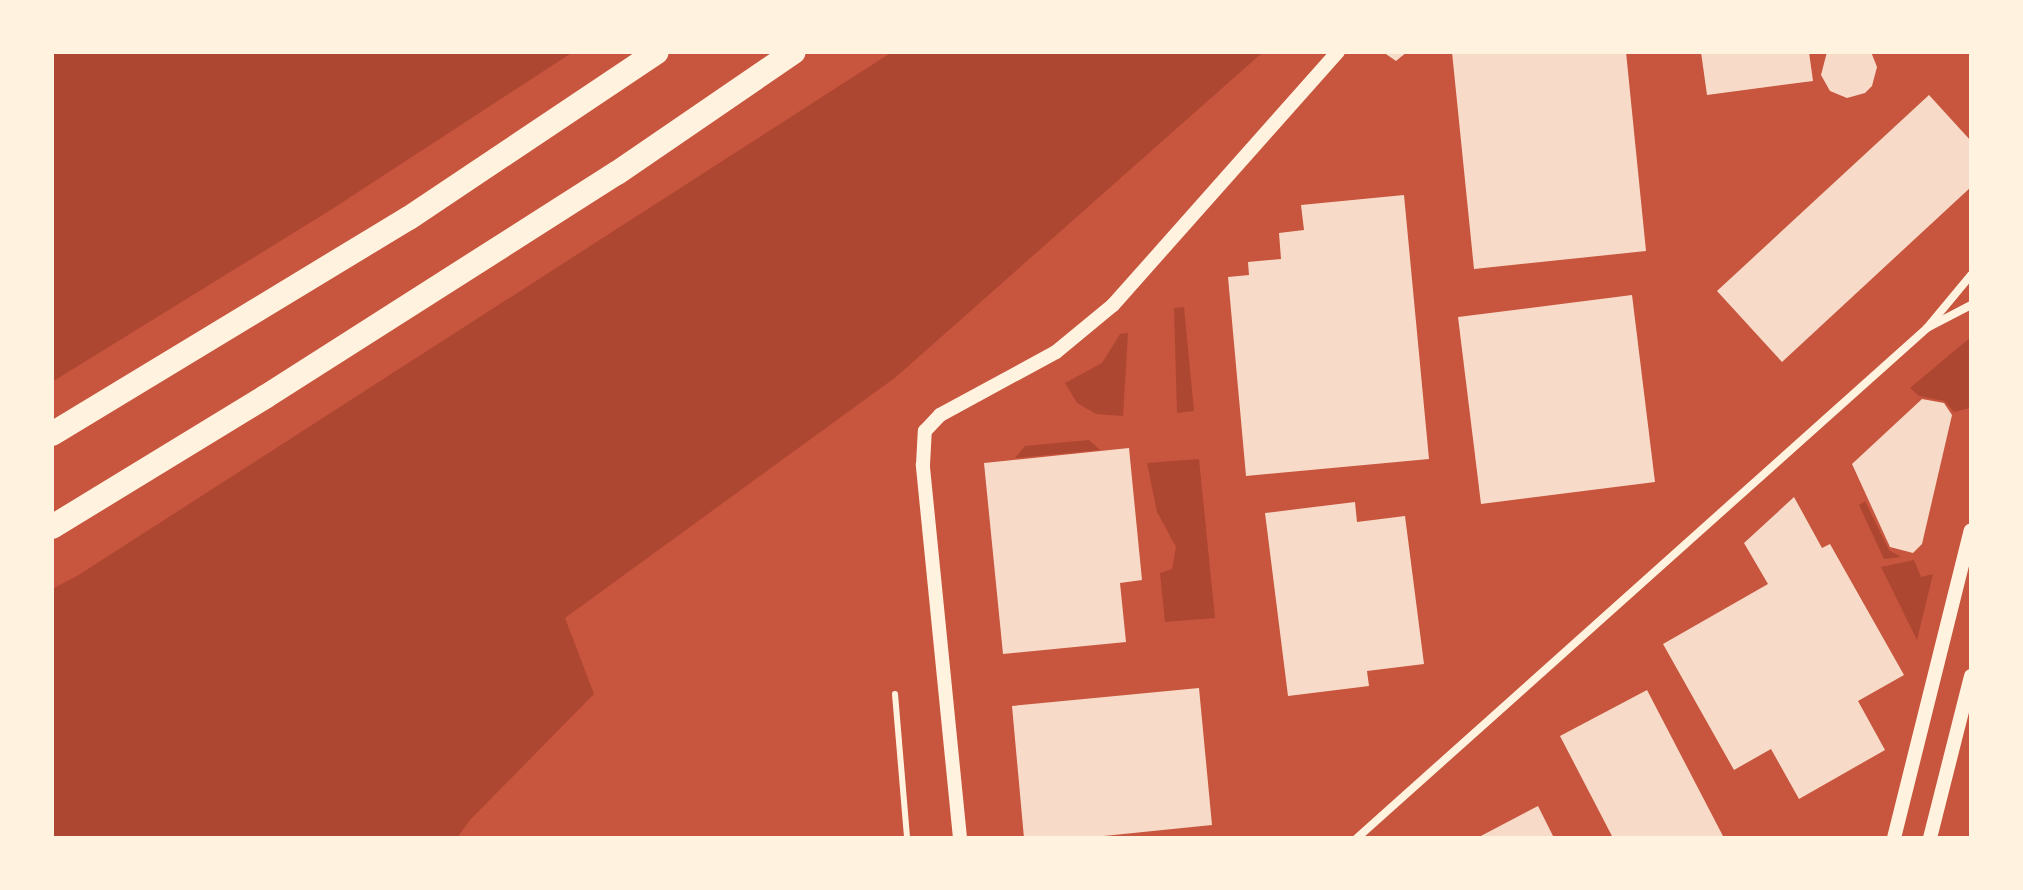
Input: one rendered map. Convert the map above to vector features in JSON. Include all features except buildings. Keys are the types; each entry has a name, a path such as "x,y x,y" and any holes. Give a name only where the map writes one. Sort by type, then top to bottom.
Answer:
{"highway":[{"path":"52,434 409,218 657,52"},
{"path":"52,527 265,397 617,173 794,52"}],"street":[{"path":"960,838 923,465 925,431 940,415 1056,352 1113,305 1338,52"},
{"path":"1357,838 1927,328 1971,275"},
{"path":"1927,328 1971,305"},
{"path":"1894,838 1971,530"},
{"path":"1930,838 1971,676"}],"lane":[{"path":"895,694 907,838"}],"shaded area":[{"path":"52,52 573,52 329,211 52,382"},
{"path":"892,52 1263,52 896,377 565,618 594,694 470,820 457,838 52,838 52,589 77,576"},
{"path":"1184,307 1194,411 1177,413 1174,308"},
{"path":"1128,333 1123,416 1096,414 1077,403 1065,383 1102,363 1120,334"},
{"path":"1971,337 1970,408 1954,412 1944,401 1919,396 1910,388"},
{"path":"1089,440 1100,450 1015,458 1025,446"},
{"path":"1199,459 1215,618 1165,622 1160,573 1172,569 1176,547 1157,512 1147,463"},
{"path":"1865,501 1889,550 1901,557 1884,559 1859,505"},
{"path":"1914,560 1921,577 1933,574 1917,640 1881,567"}]}
